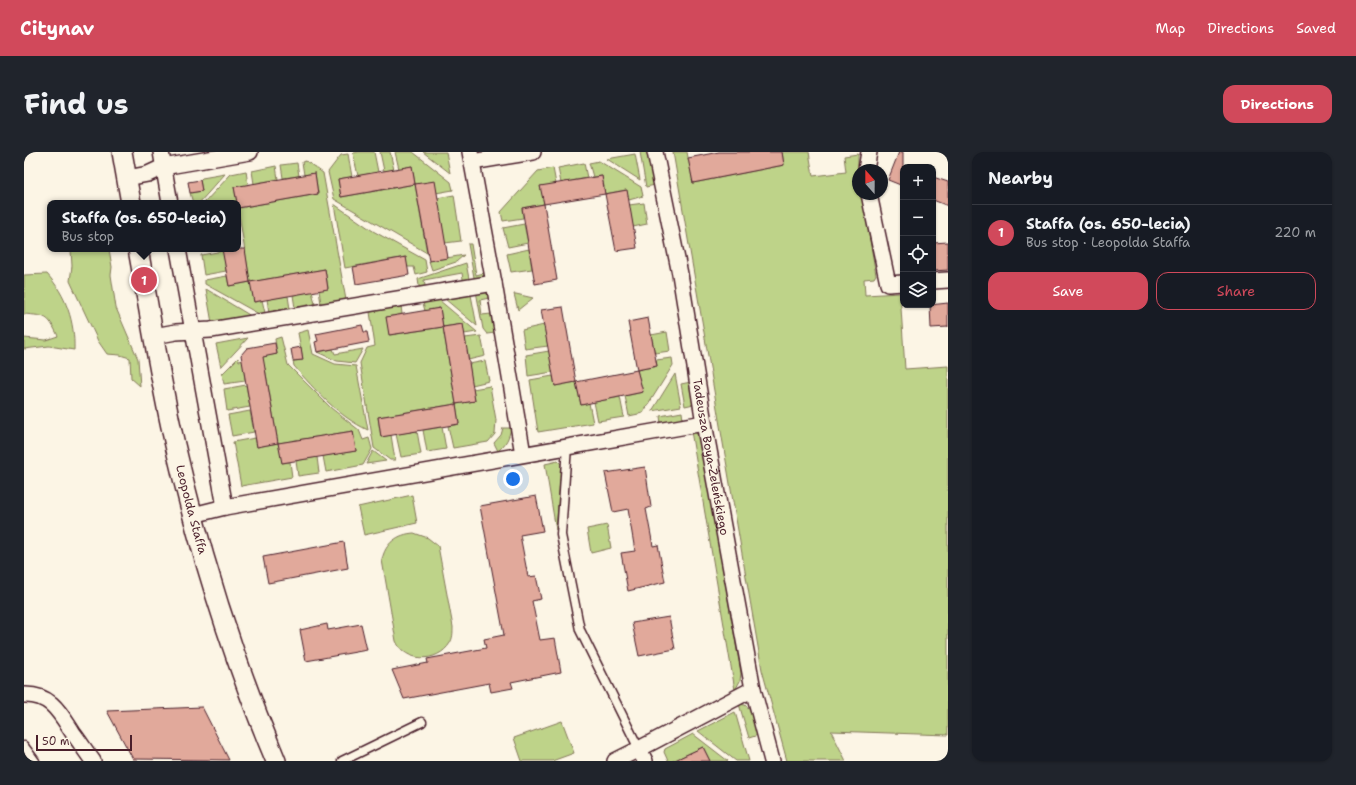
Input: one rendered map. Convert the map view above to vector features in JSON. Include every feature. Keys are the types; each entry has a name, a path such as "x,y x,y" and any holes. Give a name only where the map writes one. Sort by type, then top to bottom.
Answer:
{"street":[{"path":"122,152 130,200"},
{"path":"161,152 169,200"},
{"path":"127,178 148,174 163,167 250,152"},
{"path":"523,454 471,157 533,152"},
{"name":"Tadeusza Boya-Żeleńskiego","path":"655,152 680,274 704,423 753,689 772,761"},
{"path":"867,164 869,152"},
{"path":"870,200 888,284 900,283"},
{"name":"Leopolda Staffa","path":"139,252 175,444 193,515 211,580 236,657 248,692 276,761"},
{"path":"179,252 225,507"},
{"path":"936,281 948,280"},
{"path":"154,336 176,332 194,332 257,323 494,283"},
{"path":"193,515 225,507 704,423"},
{"path":"615,761 642,755 753,689"},
{"path":"24,695 38,696 47,700 57,708 93,761"}],"lane":[{"path":"567,446 561,536 580,630 642,755"},
{"path":"342,761 422,722"},
{"path":"24,746 35,761"}],"green space":[{"path":"374,152 378,172 358,176 353,153"},
{"path":"380,152 390,152 394,170 384,171"},
{"path":"395,152 413,152 451,182 453,190 436,193 415,184 412,166 399,169"},
{"path":"423,152 446,152 450,173"},
{"path":"640,152 649,152 655,185 646,187"},
{"path":"673,152 687,152 693,183 784,165 782,152 809,152 813,176 846,172 844,156 858,154 858,164 852,164 852,200 863,200 876,275 874,278 864,279 865,295 900,293 905,369 948,366 948,735 831,731 846,761 787,761 762,670"},
{"path":"348,154 352,177 338,179 341,197 415,184 427,253 334,199 328,172 341,155"},
{"path":"635,154 640,180 607,159"},
{"path":"306,161 323,173 346,300 321,304 319,290 328,288 325,269 251,282 254,302 262,300 265,313 259,314 205,284 205,280 227,276 229,286 250,282 241,226 241,207 318,194 315,173 304,175 302,162"},
{"path":"599,161 641,187 643,196 629,200 626,190 605,194 602,176 593,177 589,163"},
{"path":"297,163 299,176 283,178 281,165"},
{"path":"584,163 587,178 561,183 558,168"},
{"path":"276,166 278,179 254,184 252,171"},
{"path":"553,168 556,184 541,187 544,204 522,208 523,218 503,221 501,212 538,171"},
{"path":"246,171 248,185 234,187 236,200 207,200 231,174"},
{"path":"225,174 202,200 192,200 190,193 202,191 200,180 202,178"},
{"path":"454,195 461,241 445,243 437,198"},
{"path":"644,203 647,224 633,227 629,205"},
{"path":"334,204 373,231 425,260 427,272 416,275 414,267 407,267 405,257 345,268"},
{"path":"524,224 528,243 508,247 503,228"},
{"path":"468,244 471,244 476,275 484,273 485,278 475,283"},
{"path":"529,249 532,269 511,272 507,254"},
{"path":"71,252 110,252 116,308 138,359 140,386 131,378 130,358 120,355 107,354 98,341 70,281 72,266"},
{"path":"223,252 226,271 204,275 201,255"},
{"path":"464,255 456,262 432,270 429,261"},
{"path":"466,263 470,284 464,285 462,273 424,280 426,291 420,293 418,279"},
{"path":"47,274 54,282 68,309 73,329 74,350 49,346 24,349 24,338 46,340 58,336 52,324 46,318 37,315 24,314 24,275"},
{"path":"206,289 251,316 212,323"},
{"path":"312,291 315,304 295,308 293,295"},
{"path":"476,291 487,292 489,298 480,300 482,315 491,314 495,333 487,334 483,329"},
{"path":"514,294 516,294 533,298 518,310"},
{"path":"471,295 477,326 445,299"},
{"path":"288,296 290,309 269,313 267,299"},
{"path":"439,300 477,332 464,334 462,324 443,327 440,308 425,311 423,303"},
{"path":"401,306 402,314 387,317 390,335 443,327 456,404 378,417 381,437 391,435 395,460 390,460 374,448 360,363 367,348 375,346 370,312"},
{"path":"544,325 548,346 525,349 522,330"},
{"path":"308,330 313,354 335,364 356,366 368,430 357,425 337,410 294,366 293,361 303,360 298,333"},
{"path":"667,332 670,351 655,353 651,335"},
{"path":"481,336 485,356 468,360 465,338"},
{"path":"281,337 288,365 331,408 359,430 363,440 369,438 372,449 363,465 326,472 323,456 356,451 353,431 279,443 282,463 290,462 292,477 241,486 233,442 255,438 257,447 278,443 265,368 244,371 245,381 224,384 222,374 238,358 239,361 277,354 275,339"},
{"path":"248,338 221,367 216,344"},
{"path":"333,349 335,354 363,349 355,363 337,361 317,352"},
{"path":"549,351 553,372 528,376 526,355"},
{"path":"672,358 673,365 643,413 629,416 625,396 643,392 637,370 657,366 656,360"},
{"path":"485,361 489,381 472,385 469,364"},
{"path":"675,374 681,406 652,411"},
{"path":"553,376 555,386 576,382 581,405 589,403 593,423 538,432 530,380"},
{"path":"691,382 694,404 685,406 681,384"},
{"path":"246,385 250,407 227,411 224,389"},
{"path":"490,386 496,420 495,434 488,442 453,448 448,426 459,424 456,404 475,401 473,389"},
{"path":"620,397 624,417 598,421 594,402"},
{"path":"250,411 254,432 232,436 228,415"},
{"path":"682,412 683,420 661,424 660,416"},
{"path":"442,427 446,449 427,452 423,430"},
{"path":"503,428 511,428 507,441 498,451 494,443 501,435"},
{"path":"417,431 421,454 401,457 396,434"},
{"path":"691,431 696,433 700,438 741,673 740,681 735,690"},
{"path":"373,451 386,461 366,464"},
{"path":"317,457 319,473 298,476 296,461"},
{"path":"558,461 561,464 561,473 556,530 545,464"},
{"path":"412,495 417,523 364,535 358,507"},
{"path":"607,525 611,548 591,553 587,529"},
{"path":"414,533 428,538 438,546 453,627 452,639 445,650 430,657 422,658 414,657 407,653 400,648 396,641 382,560 386,549 393,540 403,535"},
{"path":"739,704 745,705 750,709 758,735 749,738"},
{"path":"735,712 749,761 736,761 698,731"},
{"path":"562,721 574,753 552,761 522,761 514,738"},
{"path":"693,734 728,761 710,761 703,747 673,761 668,761 664,752 665,749"}],"building":[{"path":"719,152 782,152 784,165 693,183 688,158"},
{"path":"899,152 903,152 903,164 900,164 900,185 888,180"},
{"path":"412,166 415,184 341,197 338,179"},
{"path":"315,173 318,194 241,207 241,200 236,200 234,187"},
{"path":"602,176 605,194 544,204 540,186"},
{"path":"936,178 948,182 948,206 936,201"},
{"path":"200,180 202,191 190,193 188,182"},
{"path":"435,181 448,258 429,261 415,184"},
{"path":"627,190 637,248 616,251 605,194"},
{"path":"544,204 557,280 535,284 522,208"},
{"path":"948,242 948,270 936,271 936,243"},
{"path":"241,249 245,249 250,282 229,286 223,252 241,252"},
{"path":"406,257 409,275 356,284 353,267"},
{"path":"325,269 328,289 254,302 250,282"},
{"path":"948,303 948,327 931,328 930,308 936,308 936,304"},
{"path":"563,307 576,382 555,386 541,310"},
{"path":"440,308 443,327 389,335 386,317"},
{"path":"648,318 657,366 637,370 628,322"},
{"path":"463,324 475,401 456,404 443,327"},
{"path":"362,325 364,332 367,332 369,342 317,352 315,342 318,341 316,334"},
{"path":"275,343 277,354 263,357 278,443 257,447 241,355 247,348"},
{"path":"301,347 303,360 293,361 291,349"},
{"path":"637,370 643,392 581,405 576,382"},
{"path":"456,404 459,424 381,437 378,417"},
{"path":"353,431 356,451 282,463 278,443"},
{"path":"645,467 651,507 646,509 653,546 658,545 665,582 628,591 621,553 635,551 628,509 613,512 605,473"},
{"path":"536,496 543,531 520,535 528,577 536,576 541,599 532,601 540,640 555,638 561,672 511,682 513,688 491,692 489,683 404,699 392,670 428,663 427,659 486,648 484,639 504,635 480,506"},
{"path":"344,542 348,568 268,583 263,557"},
{"path":"669,617 675,649 639,656 632,623"},
{"path":"327,624 328,630 361,624 367,650 306,661 300,630"},
{"path":"202,707 229,760 133,759 107,711"},
{"path":"703,747 710,761 673,761"}],"place":[{"name":"Staffa (os. 650-lecia)","path":"144,280"}]}
